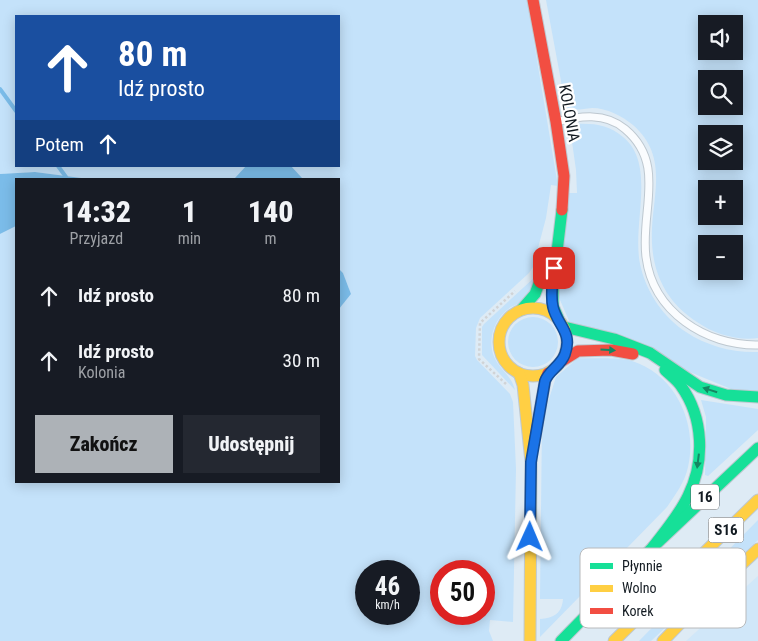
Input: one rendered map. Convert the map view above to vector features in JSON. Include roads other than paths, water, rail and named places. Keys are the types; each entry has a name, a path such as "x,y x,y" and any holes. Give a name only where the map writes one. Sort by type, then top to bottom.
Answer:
{"main road":[{"name":"KOLONIA","path":"533,0 562,158 564,190 553,285 553,306 562,324"},
{"name":"KOLONIA","path":"521,310 535,294 558,232"},
{"path":"653,547 683,506 695,479 699,460 700,440 697,421 691,403 681,386 665,371 648,360 631,353 611,350 578,351 562,361 556,368 539,376 528,376 519,373 509,367 499,347 500,335 504,325 511,316 521,310 529,308 546,310 562,324 614,339 650,353 700,387 726,395 758,397"},
{"path":"562,324 567,344 562,361"},
{"path":"519,373 523,385 531,462 530,641"},
{"path":"531,462 548,373"},
{"name":"16","path":"653,547 758,448"},
{"name":"S16","path":"708,548 758,500"},
{"path":"746,561 758,550"},
{"name":"16","path":"561,641 580,622"},
{"name":"S16","path":"614,641 627,628"},
{"path":"663,641 676,628"}],"lane":[{"path":"556,122 580,117 600,117 618,123 630,133 642,147 648,164 649,183 644,236 646,259 651,278 660,296 686,324 704,334 722,341 742,345 758,345"}],"water":[{"path":"245,167 292,167 302,178 235,178"},
{"path":"35,172 81,178 15,178 15,226 0,234 0,174"},
{"path":"340,270 343,273 351,294 340,308"}],"waterway":[{"path":"0,89 15,110"},
{"path":"59,167 66,177"}]}
